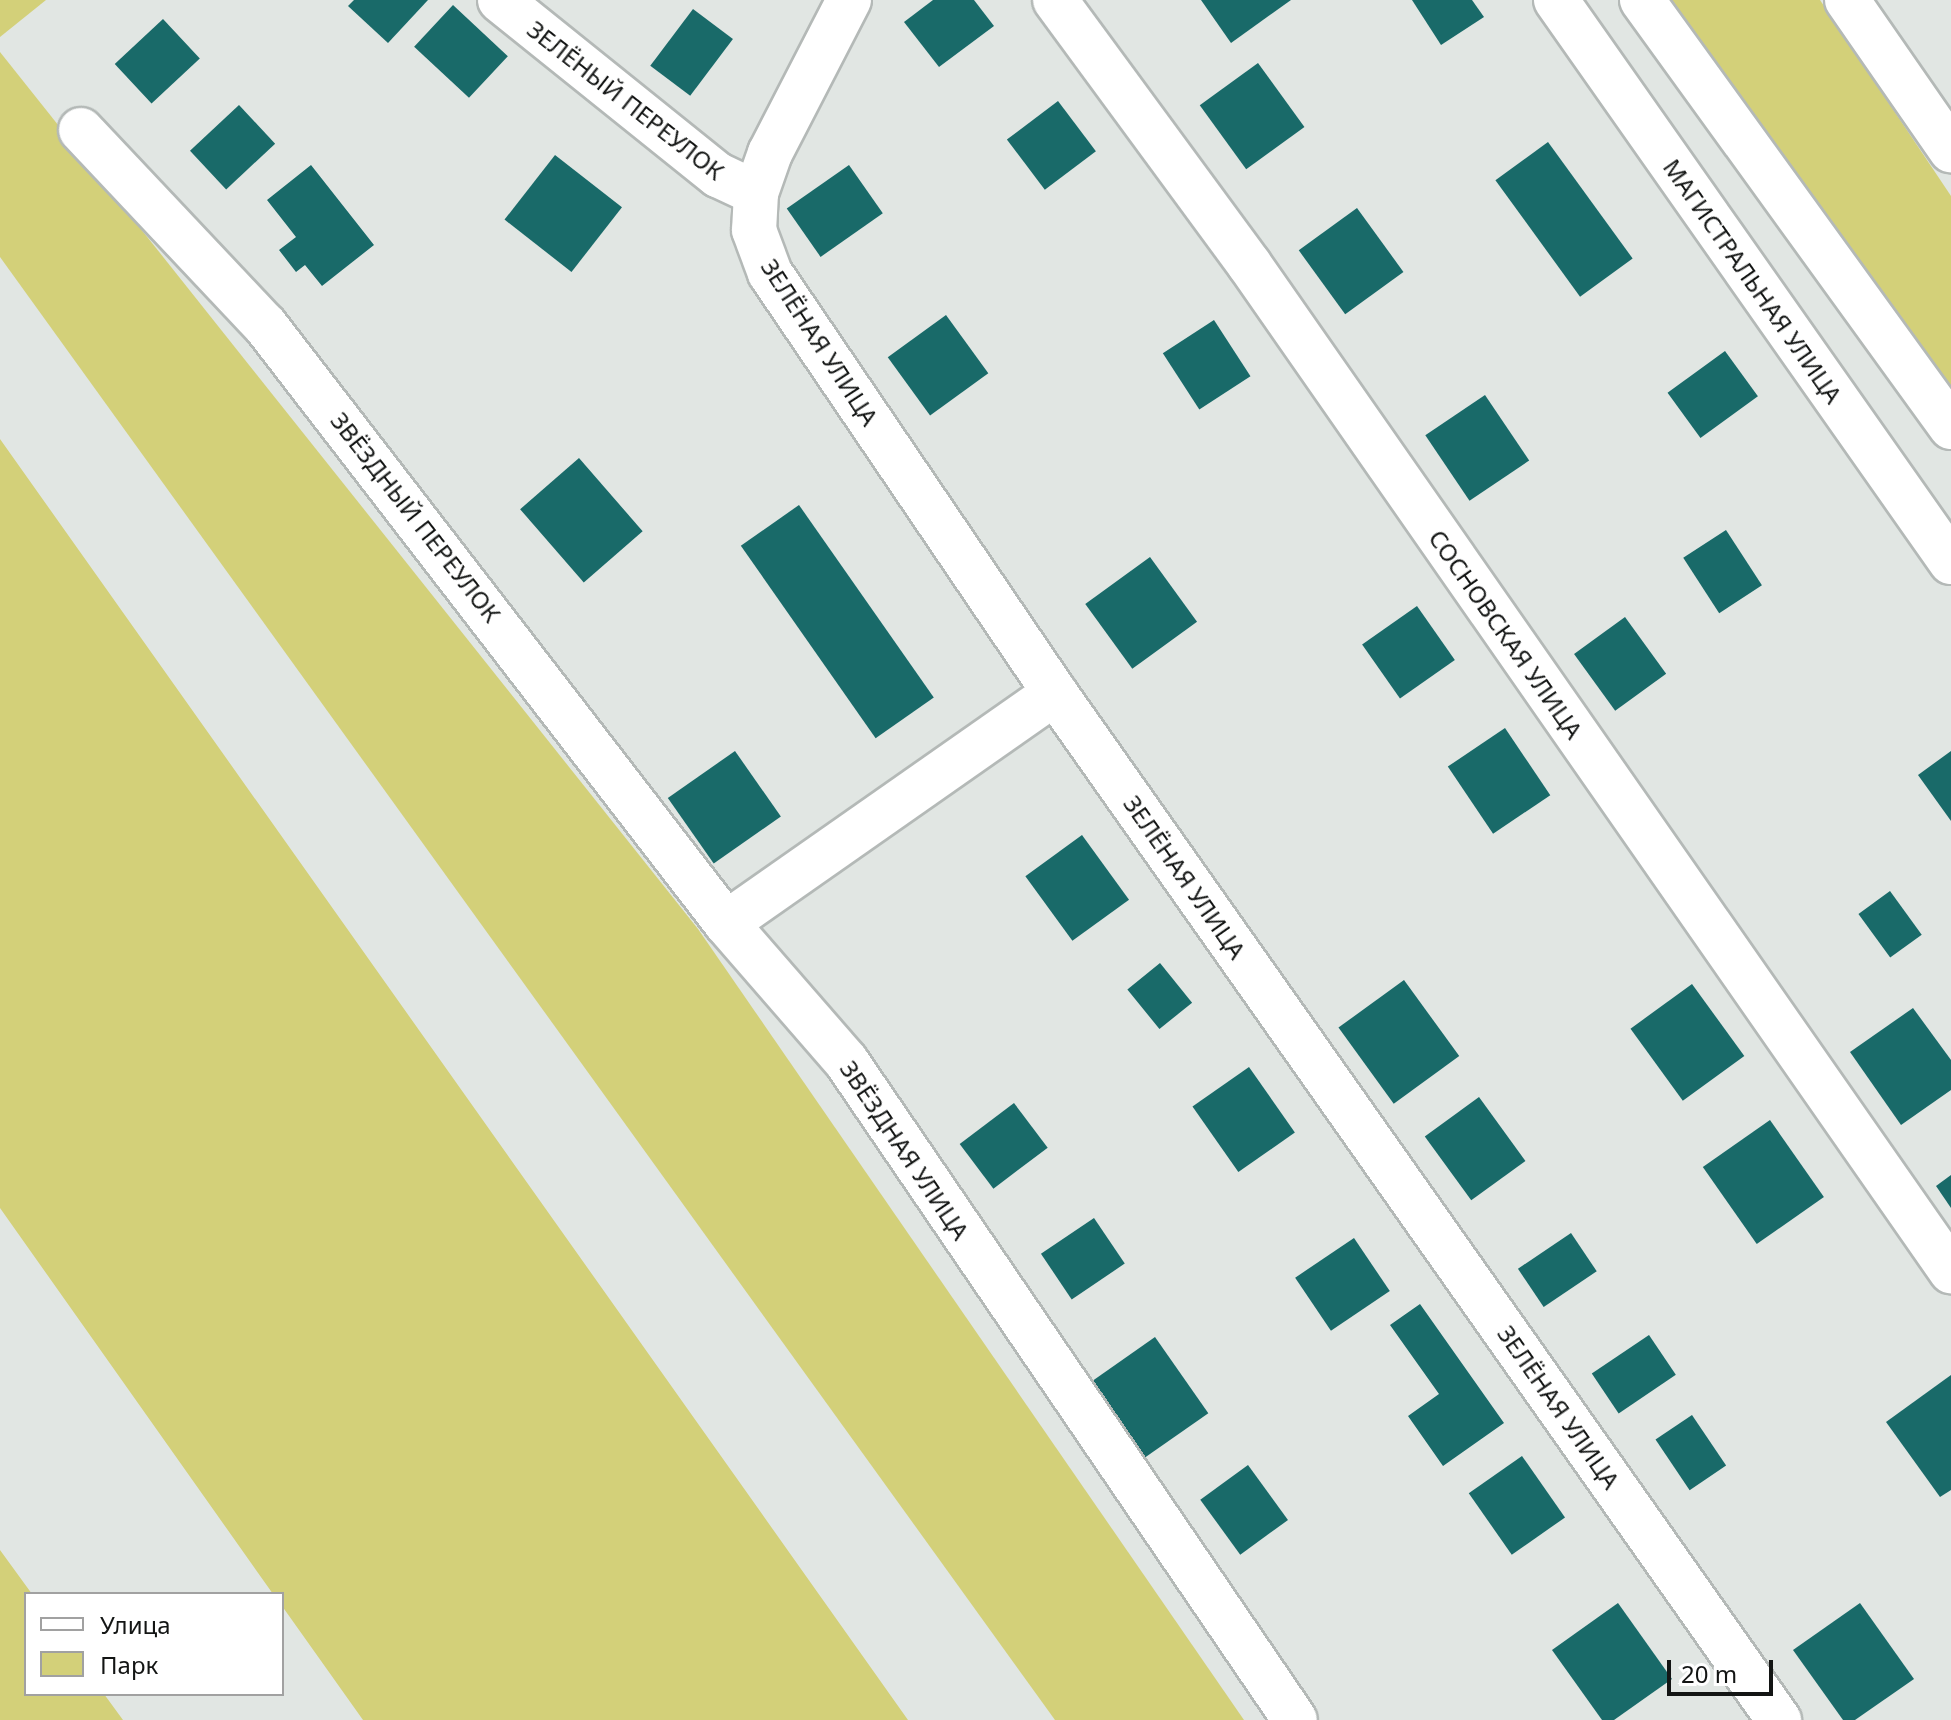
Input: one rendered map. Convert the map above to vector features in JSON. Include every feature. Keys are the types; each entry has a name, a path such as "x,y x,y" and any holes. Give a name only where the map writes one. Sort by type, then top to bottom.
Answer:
{"street":[{"name":"ЗЕЛЁНЫЙ ПЕРЕУЛОК","path":"500,0 718,175 756,193"},
{"name":"ЗЕЛЁНАЯ УЛИЦА","path":"849,0 770,153 756,193 754,230 770,273 1055,693 1779,1720"},
{"name":"СОСНОВСКАЯ УЛИЦА","path":"1055,0 1249,264 1951,1271"},
{"name":"МАГИСТРАЛЬНАЯ УЛИЦА","path":"1556,0 1951,562"},
{"path":"1642,0 1951,427"},
{"path":"1847,0 1951,150"},
{"name":"ЗВЁЗДНЫЙ ПЕРЕУЛОК","path":"81,130 265,325 726,923"},
{"path":"726,923 1055,693"},
{"name":"ЗВЁЗДНАЯ УЛИЦА","path":"726,923 846,1061 1295,1720"}],"green space":[{"path":"0,0 46,0 0,37"},
{"path":"1664,0 1820,0 1951,196 1951,397"},
{"path":"0,52 698,929 1244,1720 1055,1720 0,257"},
{"path":"0,439 908,1720 363,1720 284,1609 284,1592 272,1592 0,1208"},
{"path":"0,1550 31,1592 24,1592 24,1696 105,1696 123,1720 0,1720"}],"building":[{"path":"354,0 428,0 388,43 348,6"},
{"path":"933,0 974,0 994,26 939,67 904,22"},
{"path":"1201,0 1291,0 1231,43"},
{"path":"1412,0 1472,0 1484,17 1441,45"},
{"path":"453,5 508,56 469,98 414,47"},
{"path":"693,9 733,39 690,96 650,66"},
{"path":"163,19 200,58 152,104 115,64"},
{"path":"1258,63 1304,127 1246,169 1200,105"},
{"path":"1058,101 1096,151 1045,190 1007,140"},
{"path":"239,105 275,144 226,189 190,151"},
{"path":"1548,142 1633,258 1580,297 1495,180"},
{"path":"555,155 622,207 571,272 505,220"},
{"path":"311,165 374,245 322,286 305,265 296,272 279,250 296,237 267,200"},
{"path":"849,165 883,213 821,257 787,209"},
{"path":"1357,208 1403,272 1345,314 1299,250"},
{"path":"946,315 988,373 930,416 888,357"},
{"path":"1214,320 1250,376 1199,409 1163,353"},
{"path":"1725,351 1758,396 1700,438 1668,393"},
{"path":"1485,395 1529,460 1469,501 1425,435"},
{"path":"579,458 643,531 584,582 520,509"},
{"path":"799,505 934,698 876,738 741,546"},
{"path":"1726,530 1762,585 1719,613 1683,558"},
{"path":"1150,557 1197,622 1132,669 1085,604"},
{"path":"1417,606 1455,660 1400,698 1362,644"},
{"path":"1625,617 1666,674 1615,711 1574,654"},
{"path":"1505,728 1550,795 1493,834 1448,767"},
{"path":"735,751 781,817 714,864 668,798"},
{"path":"1951,751 1951,821 1918,775"},
{"path":"1082,835 1129,900 1072,941 1025,876"},
{"path":"1890,891 1922,935 1890,958 1858,914"},
{"path":"1160,963 1192,1003 1159,1029 1127,989"},
{"path":"1404,980 1459,1056 1394,1104 1338,1028"},
{"path":"1692,984 1744,1056 1683,1101 1631,1029"},
{"path":"1913,1008 1951,1060 1951,1090 1901,1125 1850,1052"},
{"path":"1249,1067 1295,1133 1238,1172 1192,1107"},
{"path":"1479,1097 1525,1161 1471,1200 1425,1136"},
{"path":"1014,1103 1048,1148 993,1189 960,1144"},
{"path":"1770,1120 1824,1197 1757,1244 1703,1167"},
{"path":"1951,1175 1951,1208 1936,1186"},
{"path":"1094,1218 1125,1264 1072,1299 1041,1254"},
{"path":"1571,1233 1597,1271 1544,1307 1518,1269"},
{"path":"1354,1238 1390,1291 1331,1331 1295,1278"},
{"path":"1420,1304 1504,1423 1443,1466 1408,1416 1439,1394 1390,1325"},
{"path":"1649,1335 1676,1375 1619,1413 1592,1374"},
{"path":"1155,1337 1208,1413 1143,1459 1089,1383"},
{"path":"1951,1375 1951,1490 1940,1497 1886,1422"},
{"path":"1692,1415 1726,1466 1690,1490 1656,1440"},
{"path":"1522,1456 1565,1517 1512,1555 1469,1493"},
{"path":"1248,1465 1288,1520 1240,1555 1200,1500"},
{"path":"1618,1603 1672,1679 1614,1720 1602,1720 1552,1650"},
{"path":"1860,1603 1914,1679 1855,1720 1843,1720 1793,1650"}]}
